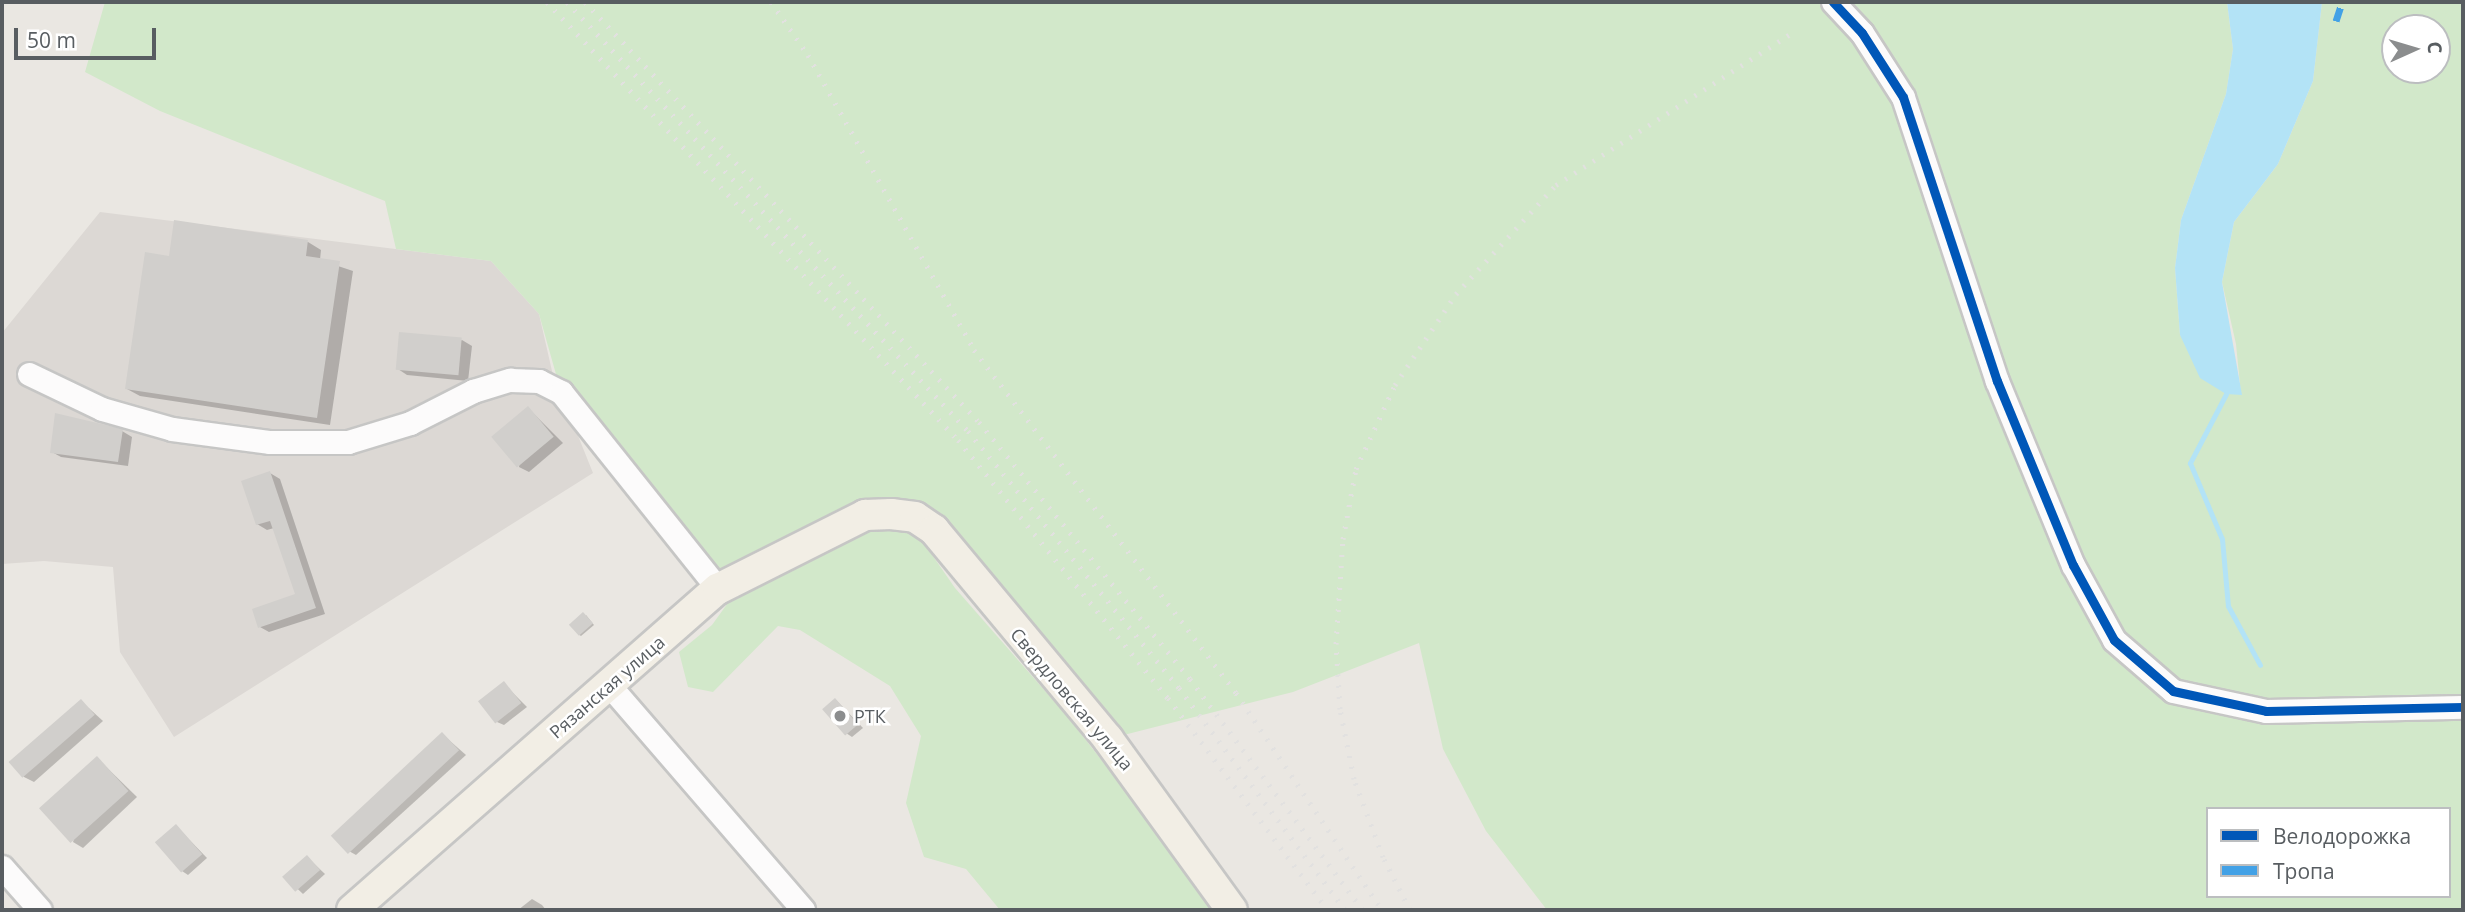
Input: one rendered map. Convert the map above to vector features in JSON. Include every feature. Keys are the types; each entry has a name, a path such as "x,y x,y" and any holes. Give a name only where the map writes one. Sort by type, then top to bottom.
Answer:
{"main road":[{"name":"Рязанская улица","path":"352,910 718,589 865,516 891,514"},
{"name":"Свердловская улица","path":"891,514 915,517 934,530 1108,739 1233,910"}],"street":[{"path":"1833,2 1862,33 1903,97 1997,381 2073,565 2114,640 2173,691 2266,711 2463,708"},
{"path":"29,374 125,416 173,429 270,442 348,442 410,423 472,391 510,380 540,381 561,392 718,589"},
{"path":"608,685 803,910"},
{"path":"2,866 40,910"}],"shaded area":[{"path":"100,212 491,261 539,314 552,371 593,473 174,737 120,652 113,567 44,561 2,564 2,333"}],"green space":[{"path":"105,2 2227,2 2233,49 2226,94 2181,220 2175,268 2180,335 2241,395 2236,344 2222,282 2234,222 2278,164 2313,81 2322,2 2463,2 2463,910 1547,910 1486,831 1443,749 1419,643 1293,692 1108,739 934,530 891,514 718,589 561,392 539,314 491,261 396,249 385,201 160,111 85,72"},
{"path":"896,526 919,536 955,588 1067,716 1219,910 1000,910 966,869 924,857 906,803 921,736 890,686 800,630 778,626 713,692 688,687 679,652 712,625 730,600 867,530"}],"water":[{"path":"2227,2 2322,2 2313,81 2278,164 2234,222 2222,282 2242,395 2226,394 2200,378 2180,335 2175,268 2181,220 2226,94 2233,49"}],"building":[{"path":"174,220 308,240 306,256 340,261 317,418 125,389 145,252 169,256"},
{"path":"399,332 462,337 458,375 396,370"},
{"path":"528,406 554,437 517,467 491,437"},
{"path":"55,413 123,429 118,462 50,453"},
{"path":"270,471 316,608 258,628 252,609 295,594 270,521 256,525 241,481"},
{"path":"583,612 593,623 579,636 569,625"},
{"path":"504,681 521,703 495,723 478,701"},
{"name":"РТК","path":"835,698 858,724 845,736 822,709"},
{"path":"81,699 95,715 22,778 9,762"},
{"path":"442,732 459,750 348,854 331,836"},
{"path":"97,756 128,791 70,843 39,808"},
{"path":"176,824 202,854 181,873 155,842"},
{"path":"307,855 320,870 295,892 282,877"}],"waterway":[{"path":"2226,394 2190,463 2222,539 2228,606 2260,665"}],"railway":[{"path":"547,2 958,440 1168,698 1328,910"},
{"path":"567,2 968,431 1179,688 1345,910"},
{"path":"585,2 979,422 1190,679 1363,910"},
{"path":"771,2 808,55 974,350 1236,693 1382,910"},
{"path":"1410,910 1383,857 1354,779 1340,709 1336,644 1343,539 1356,469 1395,385 1456,294 1556,185 1790,34"}],"marked path":[{"path":"2336,21 2342,2"}],"cycle path":[{"path":"1833,2 1862,33 1903,97 1997,381 2073,565 2114,640 2173,691 2266,711 2463,707"}],"place":[{"name":"РТК","path":"840,716"}]}
